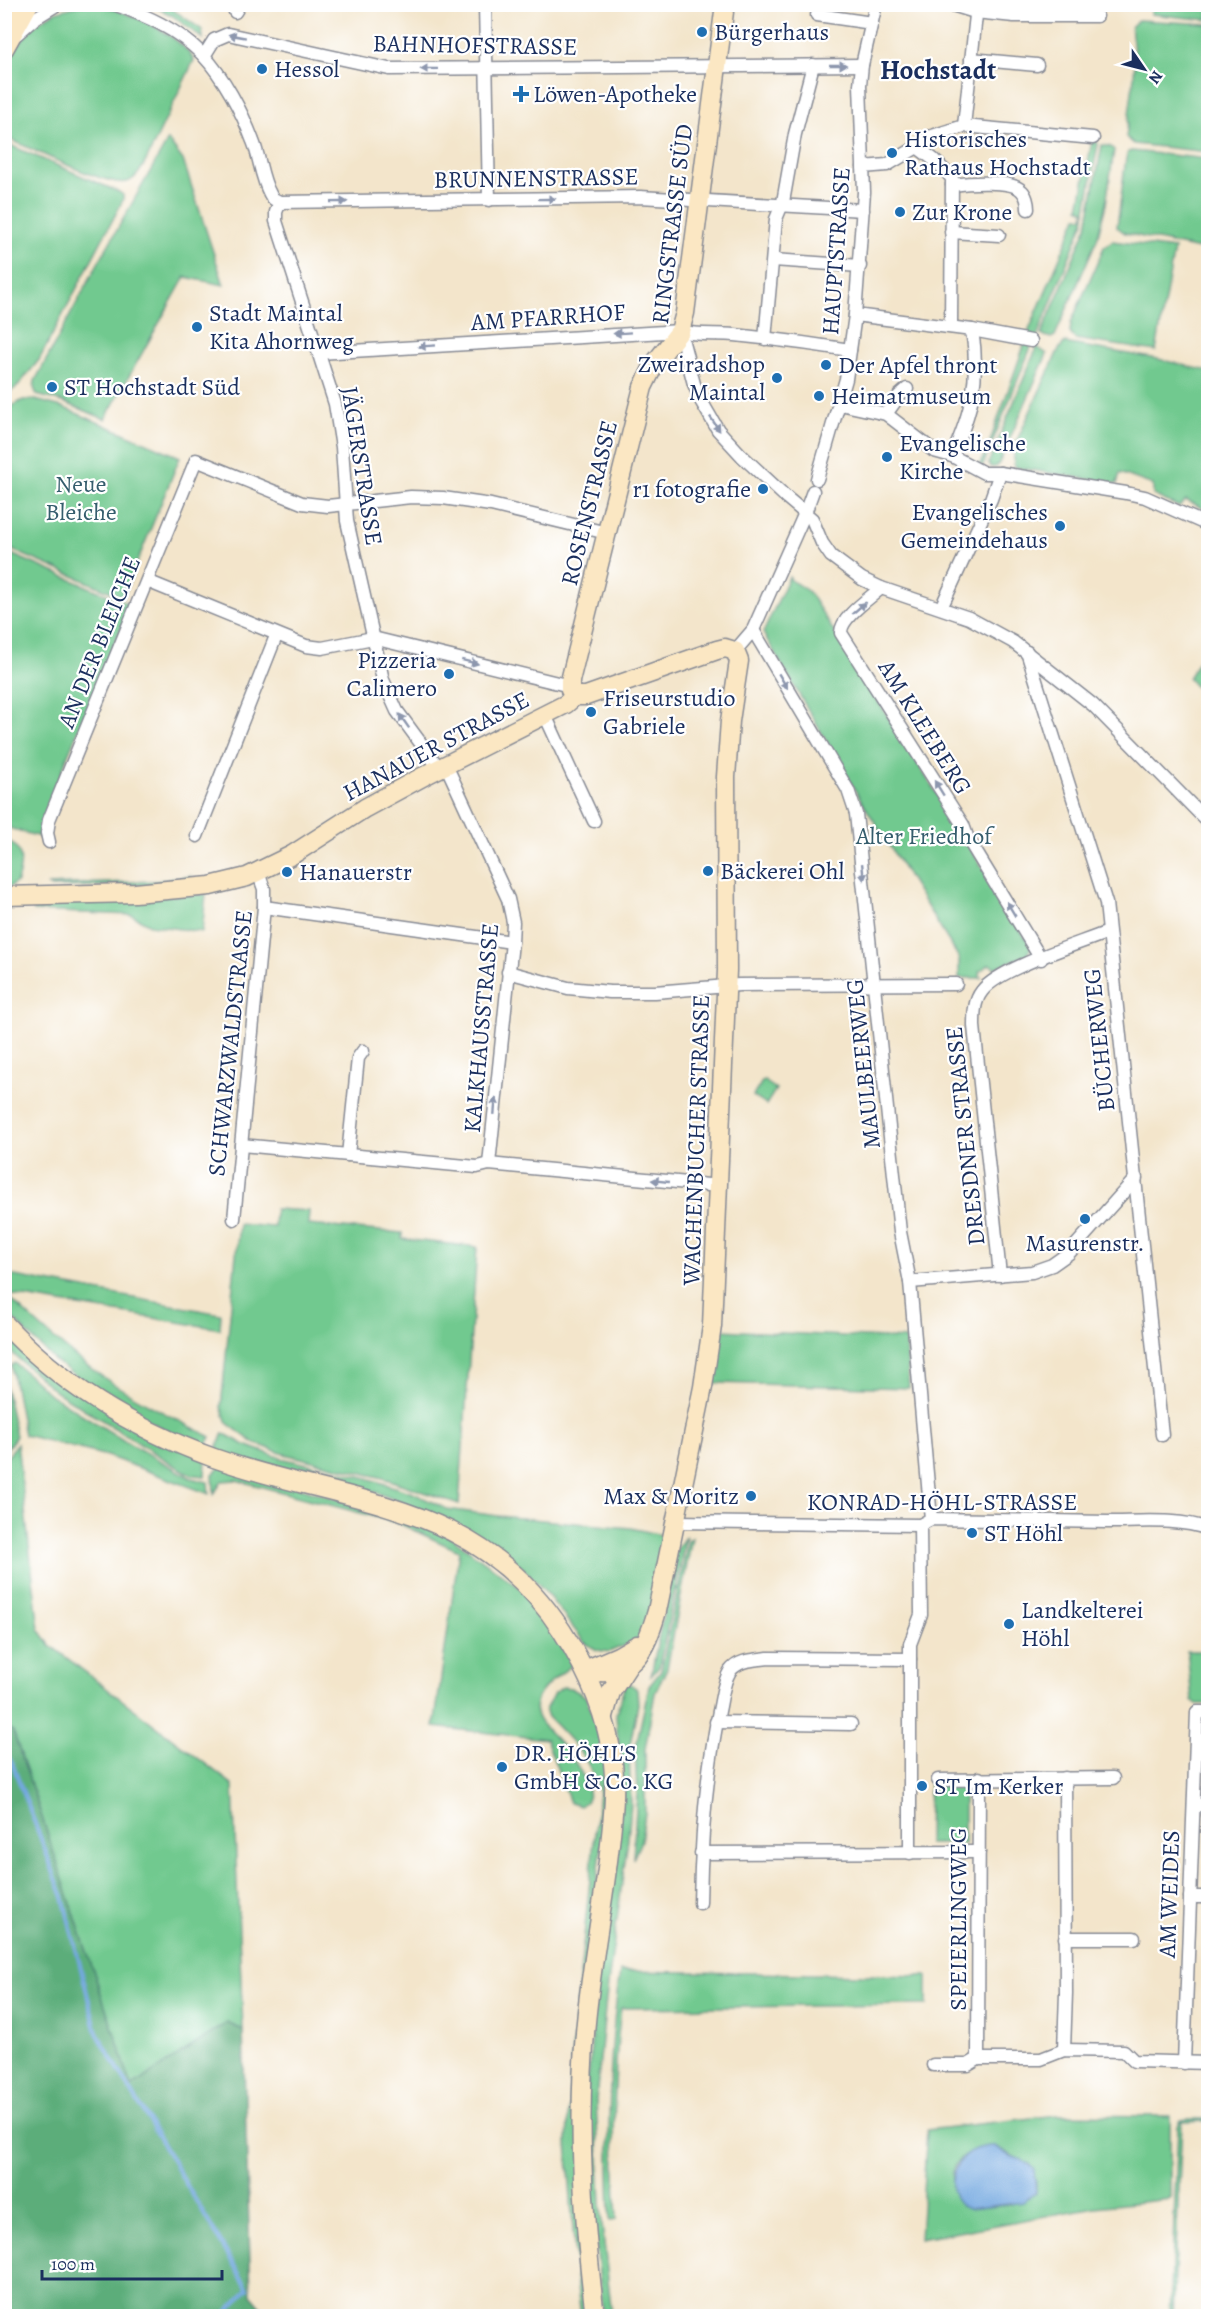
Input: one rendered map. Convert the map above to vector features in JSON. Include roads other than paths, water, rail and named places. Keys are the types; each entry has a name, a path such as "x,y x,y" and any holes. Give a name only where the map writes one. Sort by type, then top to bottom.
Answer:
{"street":[{"path":"4,22 13,4"},
{"path":"6,46 28,4"},
{"path":"6,46 33,19 58,4"},
{"path":"114,4 156,21 180,36 204,56 240,112 254,142 267,189 272,198 280,202"},
{"path":"485,4 489,200"},
{"name":"RINGSTRASSE SÜD","path":"725,4 685,313 680,331 694,384 718,430 742,456 806,513"},
{"name":"HAUPTSTRASSE","path":"806,513 840,405 855,315 864,210 860,106 862,65 876,4"},
{"path":"948,4 1023,17 1096,16"},
{"path":"964,126 976,8"},
{"path":"816,15 872,24"},
{"name":"BAHNHOFSTRASSE","path":"204,56 214,40 228,34 382,69 862,65"},
{"path":"971,59 1037,65"},
{"path":"765,339 776,219 784,196 795,134 813,65"},
{"path":"863,167 887,165 929,137 964,126 1093,138"},
{"path":"917,147 952,178 951,327"},
{"path":"952,184 983,183 1017,187 1023,192 1028,209"},
{"name":"BRUNNENSTRASSE","path":"280,202 640,197 780,207 864,210"},
{"name":"JÄGERSTRASSE","path":"280,202 276,220 328,380 337,418 342,447 347,521 373,638"},
{"path":"951,232 999,235"},
{"path":"773,260 860,266"},
{"path":"855,315 972,330 1031,341"},
{"path":"952,456 967,420 973,396 976,366 972,330"},
{"name":"AM PFARRHOF","path":"319,353 680,331 765,339 850,351"},
{"name":"ROSENSTRASSE","path":"572,691 607,533 646,379 655,363 680,331"},
{"path":"886,414 898,396 907,389"},
{"path":"840,405 886,414 934,451 952,456 984,473 1000,473 1110,489 1145,497 1209,525"},
{"name":"AN DER BLEICHE","path":"49,842 47,833 49,820 196,460 296,502 328,506 345,504"},
{"path":"941,608 991,499 1000,473"},
{"path":"345,504 411,497 455,499 607,533"},
{"path":"735,651 753,630 806,513 814,522 822,543 831,556 862,579 881,588 983,624 1027,652 1093,705 1209,822"},
{"path":"147,581 300,645 316,648 373,638 572,691"},
{"name":"AM KLEEBERG","path":"881,588 847,618 841,628 841,633 963,825 968,839 1041,959"},
{"name":"MAULBEERWEG","path":"753,630 854,803 858,825 900,1232 910,1282 926,1522 921,1615 911,1640 910,1659 910,1853"},
{"path":"197,836 276,636"},
{"name":"KALKHAUSSTRASSE","path":"373,638 390,700 442,766 510,905 513,922 512,942 489,1164"},
{"name":"HANAUER STRASSE","path":"4,896 135,893 194,888 230,882 258,872 292,855 365,808 442,766 566,705 572,691 586,696 717,650 725,648 735,651"},
{"name":"WACHENBUCHER STRASSE","path":"604,1716 611,1692 629,1664 648,1642 653,1626 709,1354 719,1186 726,988 726,777 739,661 735,651"},
{"name":"BÜCHERWEG","path":"1027,652 1106,903 1162,1435"},
{"path":"545,715 594,821"},
{"name":"SCHWARZWALDSTRASSE","path":"234,1220 264,907 264,890 258,872"},
{"path":"264,907 512,942"},
{"name":"DRESDNER STRASSE","path":"1000,1275 974,1012 979,995 999,975 1108,932"},
{"path":"508,972 568,988 599,991 655,992 739,986 957,984"},
{"path":"348,1155 358,1058 363,1051"},
{"path":"241,1145 477,1167 489,1164 719,1186"},
{"path":"910,1282 1032,1272 1052,1265 1063,1258 1136,1178"},
{"path":"4,1323 48,1365 73,1385 110,1410 150,1432 232,1464 399,1509 440,1524 469,1540 512,1572 542,1604 567,1639 585,1670 604,1716 614,1765 612,1827 587,2009 581,2108 583,2194 596,2316"},
{"name":"KONRAD-HÖHL-STRASSE","path":"675,1522 1171,1523 1198,1525 1209,1529"},
{"path":"585,1670 628,1651 637,1645 653,1626"},
{"path":"700,1903 704,1801 727,1677 737,1665 746,1661 768,1658 910,1659"},
{"path":"585,1670 606,1674 629,1664"},
{"name":"AM WEIDES","path":"1184,2063 1197,1712 1209,1712"},
{"path":"717,1722 851,1724"},
{"name":"SPEIERLINGWEG","path":"978,2059 979,1778"},
{"path":"1064,2050 1065,1778"},
{"path":"938,1780 1113,1778"},
{"path":"1194,1805 1209,1805"},
{"path":"701,1853 979,1852"},
{"path":"1190,1897 1209,1897"},
{"path":"1065,1938 1134,1938"},
{"path":"933,2065 968,2065 978,2059 1041,2059 1064,2050 1124,2051 1134,2061 1209,2063"}],"water":[{"path":"993,2146 1022,2160 1034,2169 1036,2193 1023,2202 969,2209 960,2205 952,2187 957,2165 965,2156 977,2149"}],"waterway":[{"path":"4,1751 12,1763 63,1897 97,2033 248,2289 223,2316"}],"place":[{"name":"Bürgerhaus","path":"702,32"},
{"name":"Hessol","path":"262,69"},
{"name":"Löwen-Apotheke","path":"521,94"},
{"name":"Historisches Rathaus Hochstadt","path":"892,153"},
{"name":"Zur Krone","path":"900,212"},
{"name":"Stadt Maintal Kita Ahornweg","path":"197,327"},
{"name":"Der Apfel thront","path":"826,365"},
{"name":"Zweiradshop Maintal","path":"777,378"},
{"name":"ST Hochstadt Süd","path":"52,387"},
{"name":"Heimatmuseum","path":"819,396"},
{"name":"Evangelische Kirche","path":"887,457"},
{"name":"r1 fotografie","path":"763,489"},
{"name":"Evangelisches Gemeindehaus","path":"1060,526"},
{"name":"Pizzeria Calimero","path":"449,674"},
{"name":"Friseurstudio Gabriele","path":"591,712"},
{"name":"Bäckerei Ohl","path":"708,871"},
{"name":"Hanauerstr","path":"287,872"},
{"name":"Masurenstr.","path":"1085,1219"},
{"name":"Max & Moritz","path":"751,1496"},
{"name":"ST Höhl","path":"972,1533"},
{"name":"Landkelterei Höhl","path":"1009,1624"},
{"name":"DR. HÖHL'S GmbH & Co. KG","path":"502,1767"},
{"name":"ST Im Kerker","path":"922,1786"}],"district":[{"name":"Hochstadt","path":"938,70"}],"park label":[{"name":"Neue Bleiche","path":"81,498"},
{"name":"Alter Friedhof","path":"924,836"}]}
